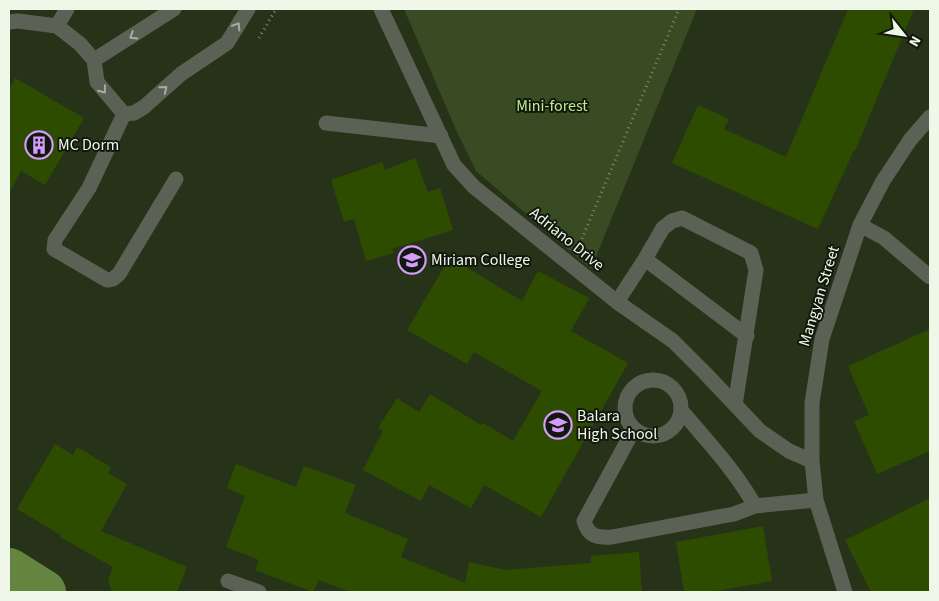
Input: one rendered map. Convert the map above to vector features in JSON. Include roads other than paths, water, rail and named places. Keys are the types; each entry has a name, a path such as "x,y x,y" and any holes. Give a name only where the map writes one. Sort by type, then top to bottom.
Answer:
{"street":[{"path":"57,26 67,9"},
{"path":"94,60 174,9"},
{"path":"124,114 144,107 181,74 227,43 248,9"},
{"name":"Adriano Drive","path":"381,9 454,165 474,187 616,302 672,341 760,431 789,451 812,461"},
{"path":"9,22 18,21 57,26 80,44 94,60 97,82 124,114"},
{"path":"124,114 89,188 54,240 54,249 107,280 113,279 119,274 176,179"},
{"name":"Mangyan Street","path":"845,592 816,500 812,461 812,403 822,339 860,225 883,181 910,140 930,117"},
{"path":"326,123 440,136"},
{"path":"616,302 663,228 672,221 682,218 751,252 756,270 735,406"},
{"path":"860,225 884,238 930,277"},
{"path":"645,259 747,336"},
{"path":"652,379 661,380 677,392 681,410 679,419 668,432 659,436 650,436 634,429 624,413 628,394 634,386 642,381 652,379"},
{"path":"681,410 732,470 755,506"},
{"path":"634,429 584,521 586,529 592,535 601,538 612,537 734,514 755,506 816,500"},
{"path":"228,580 259,592"}],"waterway":[{"path":"9,570 44,592"}],"place":[{"name":"MC Dorm","path":"39,145"},
{"name":"Miriam College","path":"412,260"},
{"name":"Balara High School","path":"558,425"}],"park label":[{"name":"Mini-forest","path":"552,106"}]}
